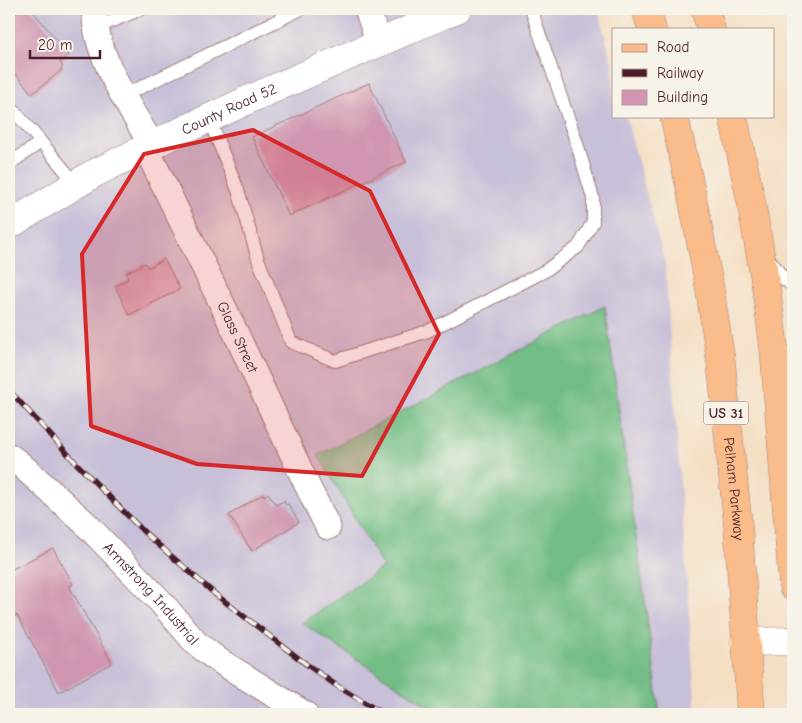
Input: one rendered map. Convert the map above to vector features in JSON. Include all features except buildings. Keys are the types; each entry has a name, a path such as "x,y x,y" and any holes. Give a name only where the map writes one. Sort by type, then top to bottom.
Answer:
{"main road":[{"path":"646,9 652,28"},
{"path":"705,9 711,28"},
{"name":"Pelham Parkway","path":"674,118 704,258 721,362 738,525 751,714"},
{"path":"733,118 750,196 773,337 791,538 793,587"}],"street":[{"path":"366,9 379,43"},
{"name":"County Road 52","path":"9,225 92,174 250,99 457,9"},
{"name":"Glass Street","path":"96,18 98,38 108,65 149,147 328,527"},
{"name":"Armstrong Industrial","path":"9,456 86,523 160,601 196,643 218,660 305,714"},
{"path":"745,642 793,641"}],"lane":[{"path":"96,18 141,9"},
{"path":"123,96 301,9"},
{"path":"209,118 238,190 258,259 291,342 335,361 428,332 545,271 578,247 593,222 593,198 577,144 531,9"},
{"path":"9,106 76,184"},
{"path":"9,164 41,142"},
{"path":"759,246 784,279 793,286"},
{"path":"777,378 793,352"}],"highlighted area":[{"path":"253,130 370,191 439,334 362,476 197,464 91,426 82,254 144,154"}],"shaded area":[{"path":"9,9 598,9 612,63 612,118 627,118 665,264 696,714 9,714"}],"green space":[{"path":"605,306 660,714 440,714 302,623 383,567 318,455"}],"railway":[{"path":"9,390 78,465 145,533 215,594 306,664 337,686 384,714"}]}
